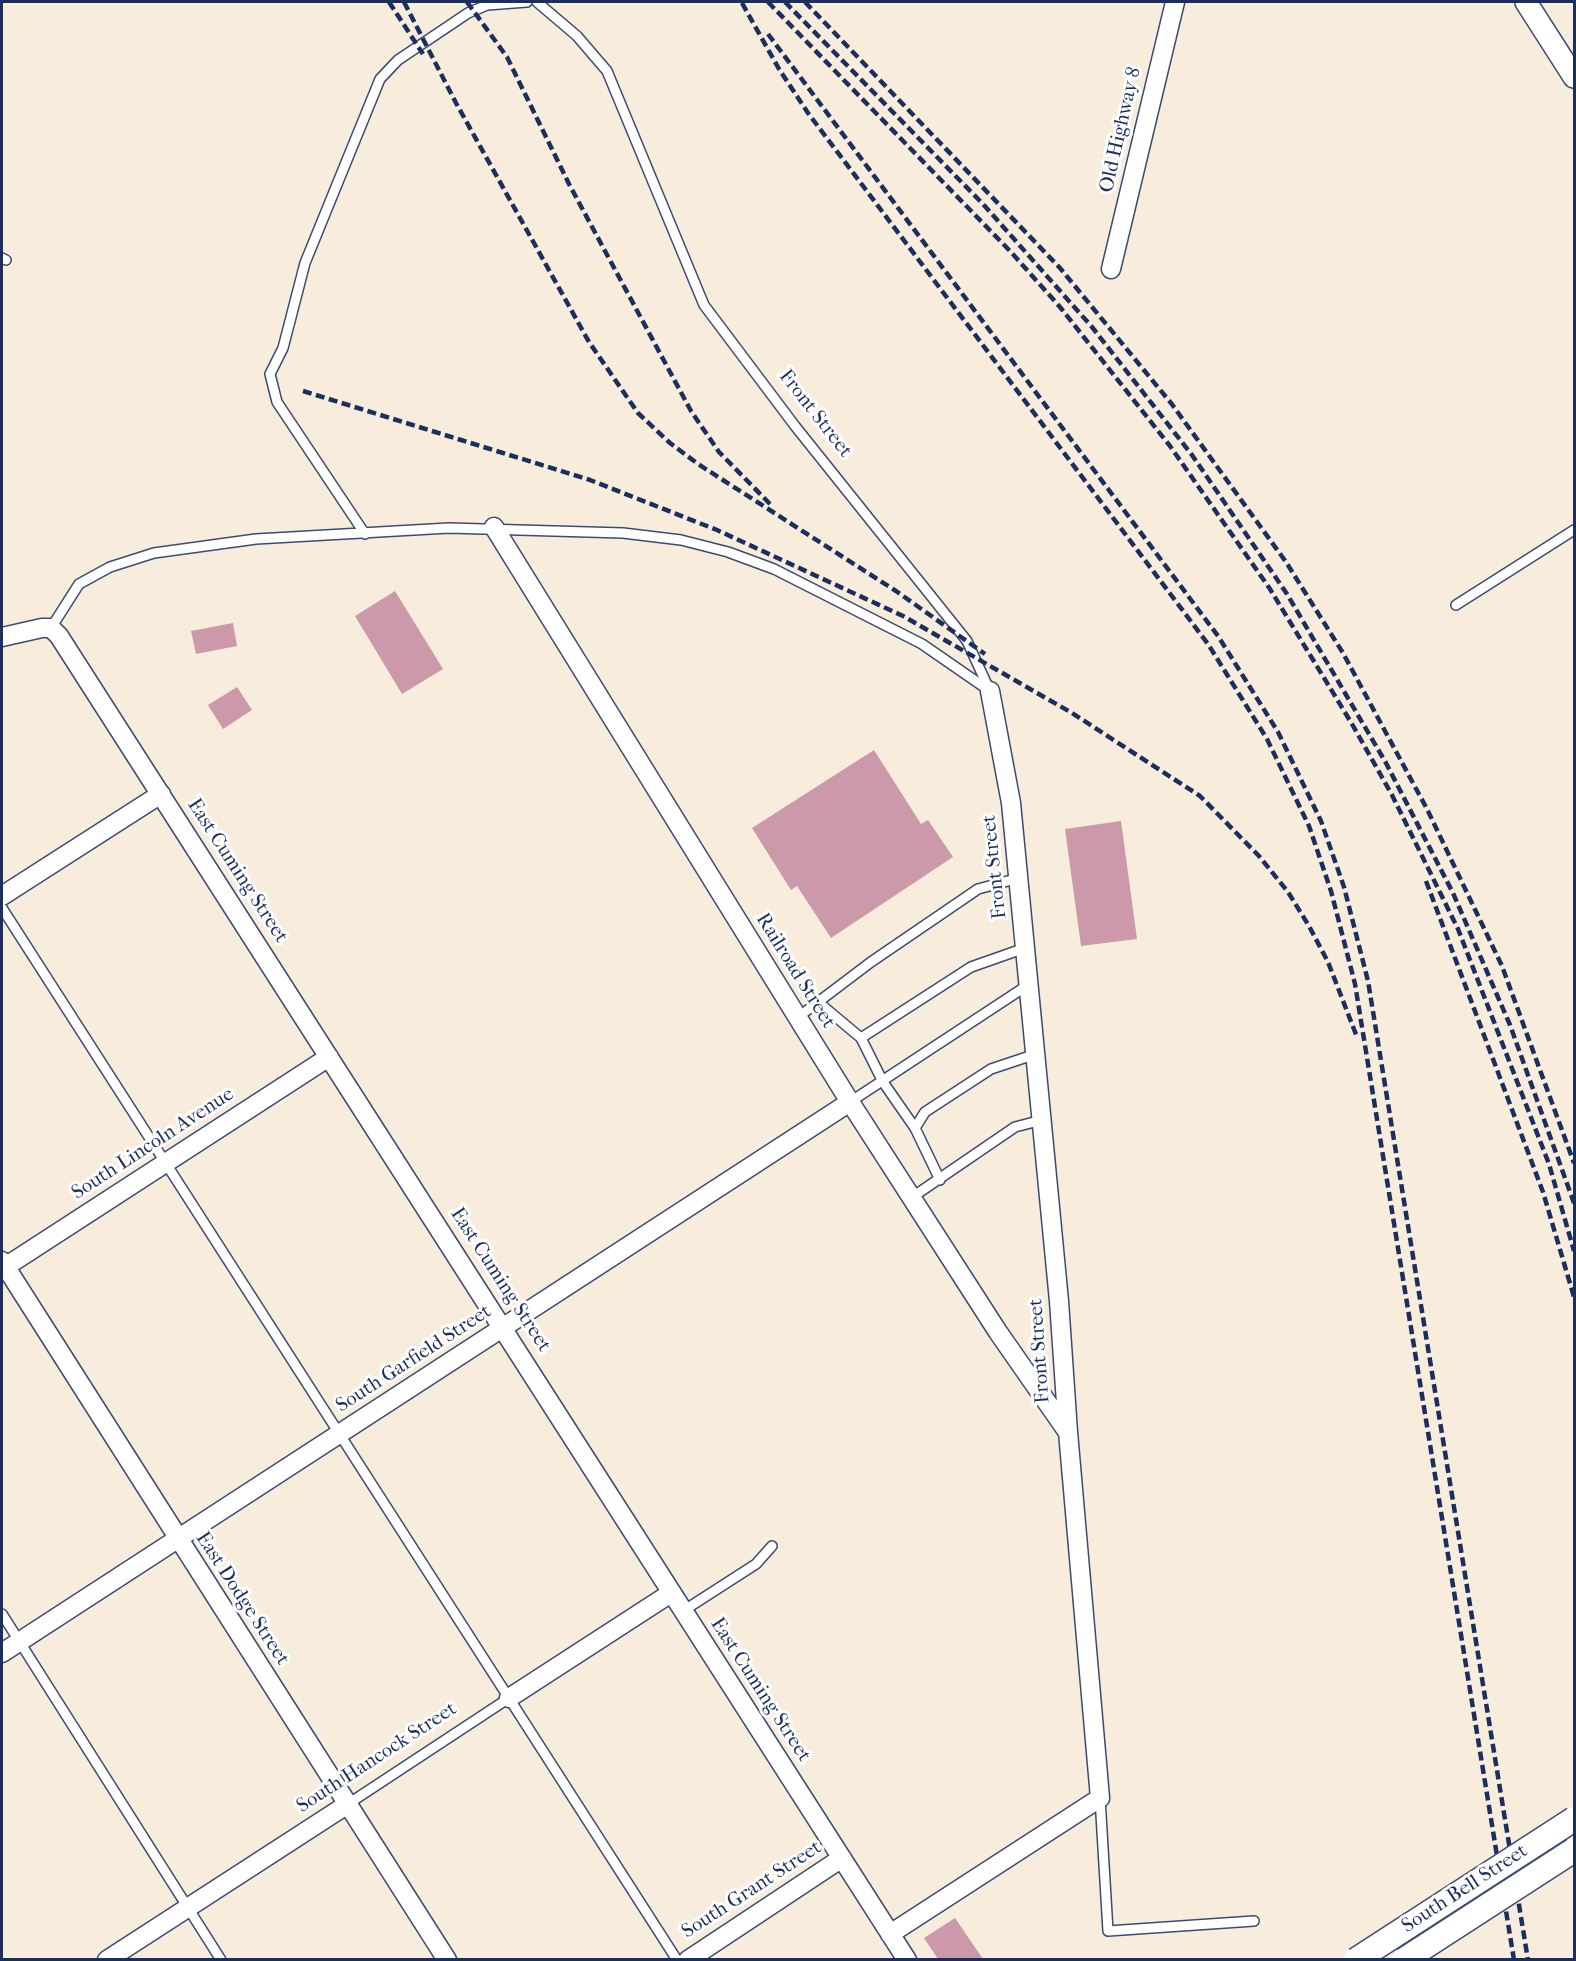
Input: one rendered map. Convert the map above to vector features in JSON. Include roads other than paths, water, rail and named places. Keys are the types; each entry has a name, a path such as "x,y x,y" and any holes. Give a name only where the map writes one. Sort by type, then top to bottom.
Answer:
{"main road":[{"name":"South Bell Street","path":"1356,1959 1575,1819"},
{"name":"South Bell Street","path":"1404,1959 1575,1850"}],"street":[{"name":"Old Highway 8","path":"1111,269 1175,2"},
{"path":"1526,2 1575,77"},
{"name":"Railroad Street","path":"494,527 850,1102 998,1332 1068,1432"},
{"path":"2,636 51,628"},
{"name":"East Cuming Street","path":"51,628 161,794 504,1327 671,1593 907,1959"},
{"name":"Front Street","path":"990,692 1005,763 1019,878 1059,1301 1068,1432 1100,1798"},
{"path":"2,896 161,794"},
{"name":"South Lincoln Avenue","path":"3,1266 329,1057"},
{"name":"South Garfield Street","path":"2,1653 850,1102"},
{"name":"East Dodge Street","path":"3,1266 447,1959"},
{"name":"South Hancock Street","path":"509,1698 671,1593"},
{"path":"890,1934 1100,1798"},
{"name":"South Hancock Street","path":"107,1959 348,1804"},
{"name":"South Grant Street","path":"688,1959 842,1858"}],"lane":[{"path":"365,534 277,402 270,374 283,348 305,262 380,79 398,60 468,13 487,5 527,2"},
{"name":"Front Street","path":"537,2 577,36 607,71 704,305 795,426 967,641 990,692"},
{"path":"51,628 79,584 110,567 154,553 256,539 494,527 623,533 681,540 728,552 774,569 922,644 990,692"},
{"path":"1456,605 1575,530"},
{"path":"797,1018 978,889 1019,878"},
{"path":"2,908 677,1959"},
{"path":"861,1038 970,966 1025,948"},
{"path":"850,1102 1029,985"},
{"path":"818,1002 861,1038 883,1082 915,1128 940,1179"},
{"path":"915,1128 925,1112 991,1069 1036,1054"},
{"path":"911,1198 1015,1127 1042,1120"},
{"path":"683,1611 756,1564 772,1546"},
{"path":"2,1614 221,1959"},
{"name":"South Hancock Street","path":"348,1804 509,1698"},
{"path":"1100,1798 1108,1931 1254,1921"}],"railway":[{"path":"389,2 423,54"},
{"path":"404,2 456,103 589,342 638,413 670,443 698,464 896,591 985,654"},
{"path":"467,2 507,57 569,184 691,411 719,452 771,505"},
{"path":"768,2 1010,251 1060,307 1170,446 1270,589 1392,795 1458,929 1549,1164 1574,1251"},
{"path":"785,2 983,204 1092,327 1192,455 1287,594 1386,763 1453,893 1510,1025 1574,1203"},
{"path":"805,2 1060,268 1171,403 1286,562 1343,653 1427,809 1502,966 1574,1163"},
{"path":"742,3 779,69 808,113 1208,644 1267,739 1309,826 1331,891 1355,984 1514,1960"},
{"path":"768,34 1218,636 1278,732 1321,821 1344,887 1368,981 1528,1960"},
{"path":"303,391 590,480 717,530 903,616 1072,713 1200,796 1259,856 1288,892 1309,926 1328,962 1357,1037"},
{"path":"1426,881 1543,1192 1574,1297"}]}
